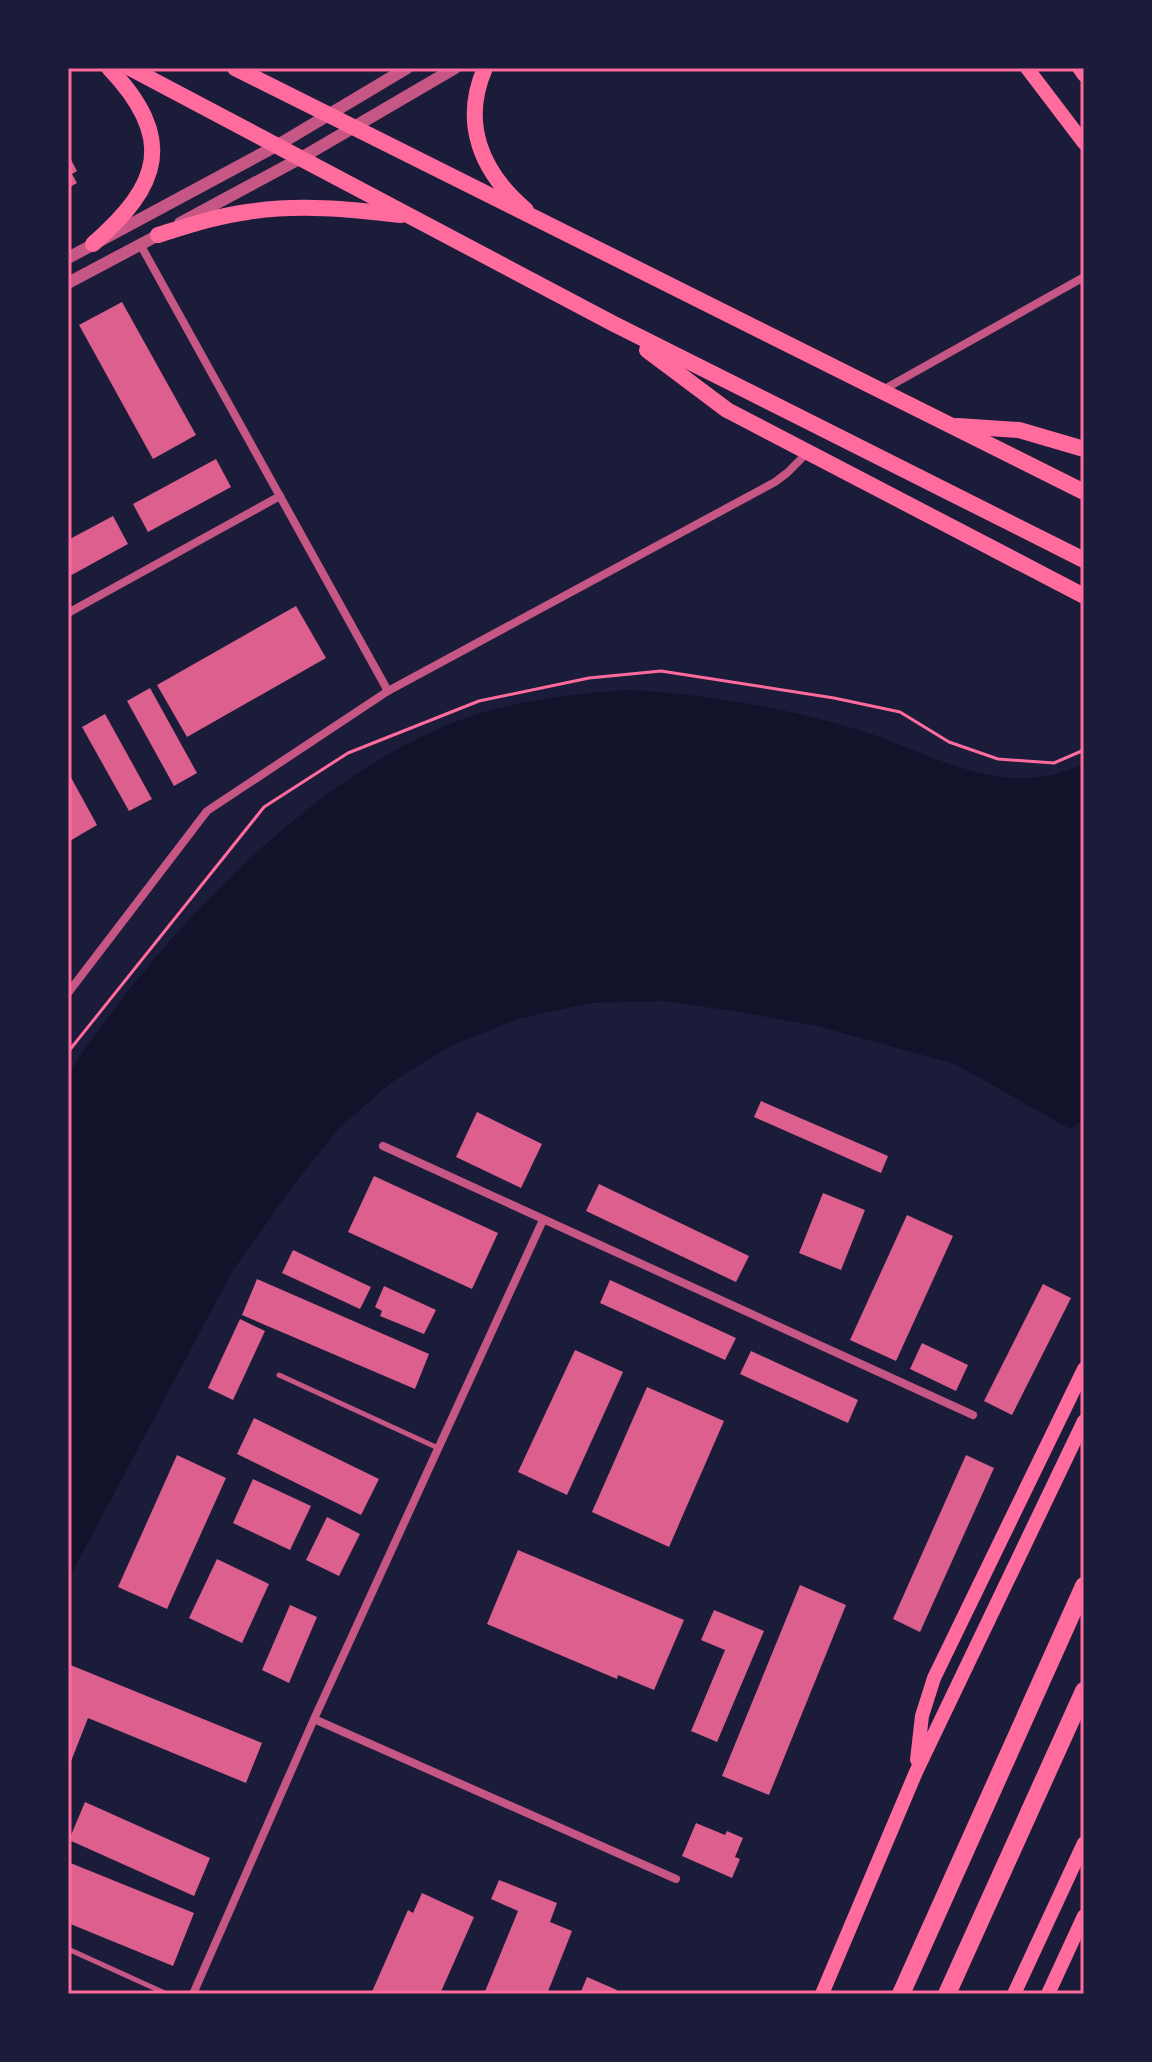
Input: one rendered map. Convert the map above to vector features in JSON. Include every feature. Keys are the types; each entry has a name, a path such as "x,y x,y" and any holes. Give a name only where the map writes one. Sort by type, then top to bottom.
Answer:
{"highway":[{"path":"901,1994 1084,1586"},
{"path":"947,1994 1084,1691"}],"main road":[{"path":"93,244 133,205 147,179 154,150 150,130 140,108 109,68"},
{"path":"130,68 614,324 1084,560"},
{"path":"235,68 1084,492"},
{"path":"485,68 474,106 474,128 483,154 506,190 542,223"},
{"path":"1027,68 1084,143"},
{"path":"1079,68 1084,75"},
{"path":"158,235 224,216 276,209 337,208 410,216"},
{"path":"614,324 727,410 1084,596"},
{"path":"950,426 1019,430 1084,449"},
{"path":"916,1772 922,1716 934,1678 1084,1369"},
{"path":"822,1994 916,1772 1084,1421"},
{"path":"1014,1994 1084,1843"},
{"path":"1048,1994 1084,1916"}],"street":[{"path":"68,258 330,116 407,68"},
{"path":"68,283 301,158 455,68"},
{"path":"140,244 388,691"},
{"path":"880,392 1084,277"},
{"path":"68,993 207,811 388,691 775,482 809,452"},
{"path":"68,613 280,496"},
{"path":"383,1146 973,1415"},
{"path":"193,1994 314,1719 543,1220"},
{"path":"314,1719 676,1879"}],"lane":[{"path":"279,1375 439,1448"},
{"path":"68,1949 167,1994"}],"path":[{"path":"68,1052 264,807 348,753 479,701 589,678 661,671 834,698 900,712 949,742 998,759 1054,763 1084,750"}],"shaded area":[{"path":"628,690 746,703 804,715 862,731 948,764 1001,777 1044,776 1084,763 1084,1119 1070,1129 955,1064 817,1026 663,1001 591,1003 521,1018 454,1044 392,1082 338,1129 290,1190 232,1272 68,1580 68,1074 142,974 185,924 231,876 332,791 384,757 438,729 484,712 531,701"}],"building":[{"path":"68,154 77,171 72,174 77,183 68,188"},
{"path":"122,302 196,435 153,459 79,325"},
{"path":"216,459 231,487 148,532 133,504"},
{"path":"113,516 128,544 68,577 68,540"},
{"path":"296,606 326,658 187,737 157,685"},
{"path":"150,688 197,773 174,786 127,701"},
{"path":"105,714 152,799 129,811 82,727"},
{"path":"68,772 97,825 68,842"},
{"path":"761,1101 888,1156 881,1173 754,1117"},
{"path":"477,1112 542,1144 521,1188 456,1157"},
{"path":"374,1176 498,1233 472,1289 348,1232"},
{"path":"599,1184 749,1256 736,1282 586,1211"},
{"path":"823,1193 865,1210 841,1270 799,1253"},
{"path":"907,1215 953,1236 896,1361 850,1340"},
{"path":"293,1250 371,1287 360,1309 282,1273"},
{"path":"257,1279 429,1354 415,1389 242,1315"},
{"path":"610,1280 736,1338 725,1360 600,1303"},
{"path":"1043,1284 1071,1298 1012,1415 984,1401"},
{"path":"384,1286 436,1310 424,1334 380,1316 382,1311 375,1307"},
{"path":"240,1319 265,1331 233,1400 208,1388"},
{"path":"922,1343 968,1365 956,1391 910,1369"},
{"path":"575,1350 623,1372 567,1495 518,1472"},
{"path":"751,1351 858,1400 848,1423 740,1374"},
{"path":"647,1387 724,1421 669,1547 592,1512"},
{"path":"254,1418 379,1479 361,1515 237,1454"},
{"path":"177,1455 226,1478 167,1609 118,1587"},
{"path":"966,1455 994,1468 920,1632 893,1619"},
{"path":"253,1479 311,1506 290,1550 233,1523"},
{"path":"327,1517 360,1534 339,1576 306,1560"},
{"path":"518,1550 684,1620 654,1690 618,1675 617,1679 487,1624"},
{"path":"217,1559 269,1584 242,1643 189,1618"},
{"path":"800,1585 846,1605 769,1795 722,1776"},
{"path":"290,1605 317,1617 289,1683 262,1670"},
{"path":"714,1610 764,1631 717,1742 691,1731 725,1650 701,1640"},
{"path":"68,1664 262,1743 246,1783 88,1718 68,1769"},
{"path":"85,1802 210,1858 194,1896 69,1840"},
{"path":"696,1823 725,1835 727,1831 743,1838 735,1857 740,1859 732,1878 682,1856"},
{"path":"68,1862 194,1913 173,1966 68,1923"},
{"path":"499,1880 557,1903 550,1922 572,1931 547,1994 484,1994 518,1911 491,1899"},
{"path":"422,1893 474,1917 440,1994 371,1994 408,1910 413,1913"},
{"path":"587,1977 617,1990 615,1994 580,1994"}]}
